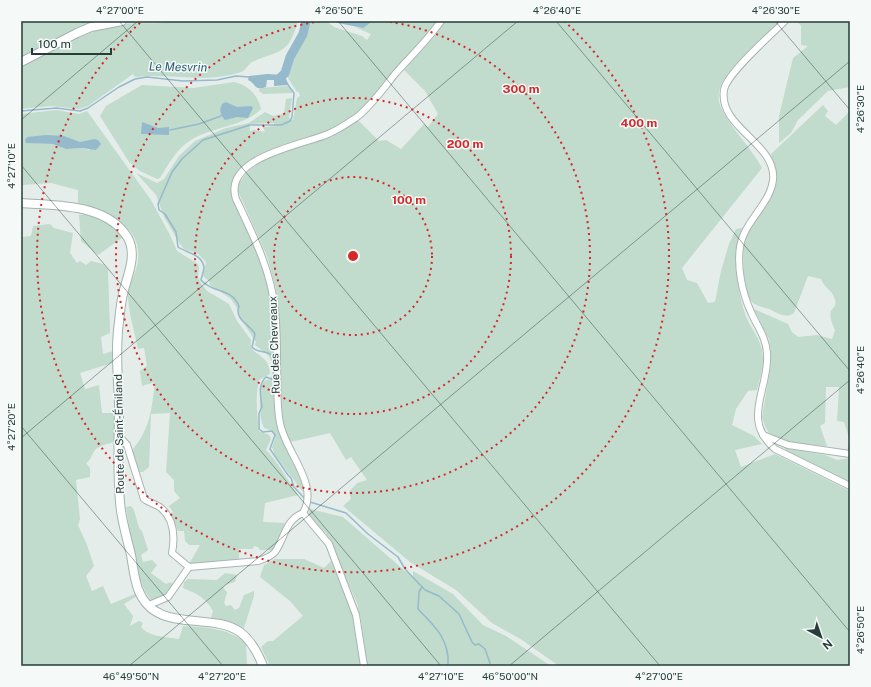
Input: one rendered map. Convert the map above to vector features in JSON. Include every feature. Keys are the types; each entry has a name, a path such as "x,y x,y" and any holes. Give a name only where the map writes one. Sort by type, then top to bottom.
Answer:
{"main road":[{"path":"21,62 91,27 122,21"},
{"name":"Route de Saint-Émiland","path":"21,203 72,208 96,213 115,224 123,232 130,244 132,260 123,292 118,332 120,503 138,589 154,610 174,619 221,625 236,630 250,642 257,652 263,666"}],"street":[{"name":"Rue des Chevreaux","path":"189,567 258,561 266,558 275,552 286,528 293,519 303,513 308,502 305,481 283,434 280,423 277,401 277,365 273,294 258,247 236,199 234,183 242,173 260,159 271,153 330,134 359,115 371,104 395,75 422,47 441,21"},
{"path":"785,21 733,73 724,87 723,93 727,110 765,155 772,171 771,189 748,225 742,237 740,248 741,280 751,312 764,339 767,352 767,369 758,411 758,427 761,435 774,449 850,486"},
{"path":"761,435 788,445 850,454"},
{"path":"119,436 127,445 144,499 161,508 173,527 175,536 172,553 189,567 168,597 149,605"},
{"path":"303,513 329,544 356,614 364,666"}],"green space":[{"path":"21,21 93,21 21,56"},
{"path":"174,21 298,21 291,40 287,45 277,52 252,62 241,72 202,78 162,76 135,77 133,74 88,106 79,109 51,106 21,109 21,66 83,35 109,27 122,24 162,23"},
{"path":"309,21 326,21 334,27 362,36 367,40 371,34 355,27 363,28 373,21 437,21 402,67 360,110 329,131 296,147 239,170 231,185 233,201 250,232 261,260 272,296 275,376 273,364 268,355 255,345 256,342 241,319 237,308 231,299 209,284 210,282 203,276 206,262 197,253 184,249 180,244 164,217 156,195 136,173 157,183 164,179 179,156 195,141 226,128 249,123 265,112 273,116 284,114 286,99 292,98 289,118 293,120 297,98 300,96 299,92 297,92 288,78 287,63 301,42","holes":["274,123 274,126 263,127 265,132 254,130 250,131 250,124"]},
{"path":"445,21 780,21 723,81 719,93 719,102 723,112 733,128 758,160 762,168 682,268 687,280 697,283 708,303 715,302 721,271 729,244 736,229 742,228 737,249 737,274 741,300 748,321 761,347 763,361 757,390 748,391 736,409 732,425 754,436 762,444 735,450 741,467 775,454 850,491 850,666 559,666 522,640 492,623 456,590 410,562 343,506 351,499 349,492 357,483 367,480 351,457 346,460 330,433 290,442 281,419 281,356 276,289 267,256 237,189 243,177 264,160 292,149 332,137 358,120 379,141 386,140 401,149 424,124 428,127 438,114 425,91 404,70 434,37"},
{"path":"797,21 850,21 850,87 828,91 798,120 791,133 779,143 779,116 793,58 808,46 801,45 801,26"},
{"path":"234,82 239,83 252,91 260,104 261,109 255,115 247,119 209,132 186,143 177,152 160,178 157,179 140,171 129,162 100,116 106,106 142,85 193,88"},
{"path":"287,86 291,89 292,93 263,94 259,91 260,88"},
{"path":"823,105 828,111 825,116 836,125 850,111 850,440 844,422 837,421 839,387 826,387 825,423 820,426 827,446 792,443 769,433 765,426 762,417 771,365 771,350 769,339 754,309 788,324 792,332 798,337 817,335 832,339 835,330 830,316 831,311 836,304 834,297 821,279 808,276 794,313 791,315 778,314 769,309 758,306 750,300 748,295 743,259 744,242 748,230 769,198 776,184 776,173 771,154"},
{"path":"56,110 79,114 87,111 151,200 177,251 198,264 198,277 201,283 207,291 229,304 237,321 251,340 252,349 263,358 269,367 270,374 259,380 257,412 259,431 269,435 271,439 266,450 298,495 265,503 263,522 285,523 273,550 260,550 258,547 254,546 253,549 239,549 239,559 189,564 200,545 189,545 185,541 184,531 178,531 171,515 173,512 169,506 180,498 174,491 174,480 166,472 170,413 151,414 149,467 143,472 138,472 132,450 143,435 146,427 151,410 155,382 142,386 140,371 147,366 144,348 138,349 128,298 131,282 137,266 138,252 136,241 130,231 113,217 102,211 78,203 78,190 51,183 23,185 21,194 21,114","holes":["94,139 89,150 82,148 66,149 53,144 31,144 80,142"]},
{"path":"87,214 109,224 123,237 98,255 81,241 79,215"},
{"path":"50,224 54,228 73,233 70,253 77,263 80,261 86,265 91,261 103,264 108,269 110,333 101,337 103,354 113,351 112,363 80,373 85,389 99,385 102,413 114,413 114,442 97,448 86,463 90,468 90,477 76,480 80,519 78,525 94,566 86,576 92,591 103,586 111,604 135,594 137,596 124,604 133,616 130,626 139,621 143,623 141,627 144,630 153,635 179,639 183,626 216,629 232,634 246,643 247,666 21,666 21,237 31,236 33,226"},
{"path":"272,379 275,381 275,403 301,477 303,492 275,455 272,447 275,439 273,431 264,428 262,423 260,406 261,384 266,380"},
{"path":"850,440 850,452 847,452"},
{"path":"784,448 825,455 837,460 850,458 850,482 787,451"},
{"path":"131,506 134,510 139,528 142,531 148,550 141,555 143,562 152,560 157,565 151,573 166,584 171,582 173,586 164,596 152,601 141,581 134,556 126,507"},
{"path":"310,509 343,517 413,578 413,571 453,594 483,625 506,636 551,666 367,666 361,620 357,603 326,533 308,516"},
{"path":"275,559 304,559 324,568 331,561 354,619 361,666 270,666 261,647 268,641 273,641 303,616 290,601 260,577 264,565"},
{"path":"225,573 237,575 235,582 225,585 223,588 227,592 224,603 226,606 231,605 235,610 239,608 244,595 254,591 254,596 244,628 232,622 211,618 213,611 204,599 183,588 184,582 188,579 217,580"}],"water":[{"path":"335,21 373,21 363,28 338,23"},
{"path":"267,74 284,75 289,85 274,86 274,80 267,80 266,87 257,88 248,80 249,76"},
{"path":"226,102 237,107 251,106 253,108 248,118 237,117 225,120 221,114 220,108 222,104"},
{"path":"142,122 158,128 169,127 169,135 141,134"},
{"path":"46,135 64,136 80,142 94,139 98,140 101,144 96,150 82,148 66,149 53,144 26,143 25,140 27,137"}],"waterway":[{"name":"Le Mesvrin","path":"280,78 285,73 290,57 303,34 306,21"},
{"name":"Le Mesvrin","path":"21,111 56,108 80,111 88,108 119,87 135,79 147,77 183,81 217,80 236,76 249,77"},
{"path":"288,85 294,93 292,117 290,121 281,125 250,125 203,140 182,159 172,172 158,204 159,210 165,214 176,232 178,247 194,254 203,263 204,269 201,280 211,287 227,293 236,300 239,306 238,311 240,318 255,334 252,347 272,356 274,366 272,379 266,377 261,384 260,395 262,407 259,413 259,429 263,432 272,431 275,435 270,449 291,478 294,487 305,499"},
{"path":"170,130 199,124 221,116"},
{"path":"310,502 346,513 368,534 398,557 405,569 425,590 439,596 459,614 472,642 475,645 479,644 485,649 491,666"},
{"path":"422,587 419,592 418,609 430,621 444,641 447,649 448,666"}]}
